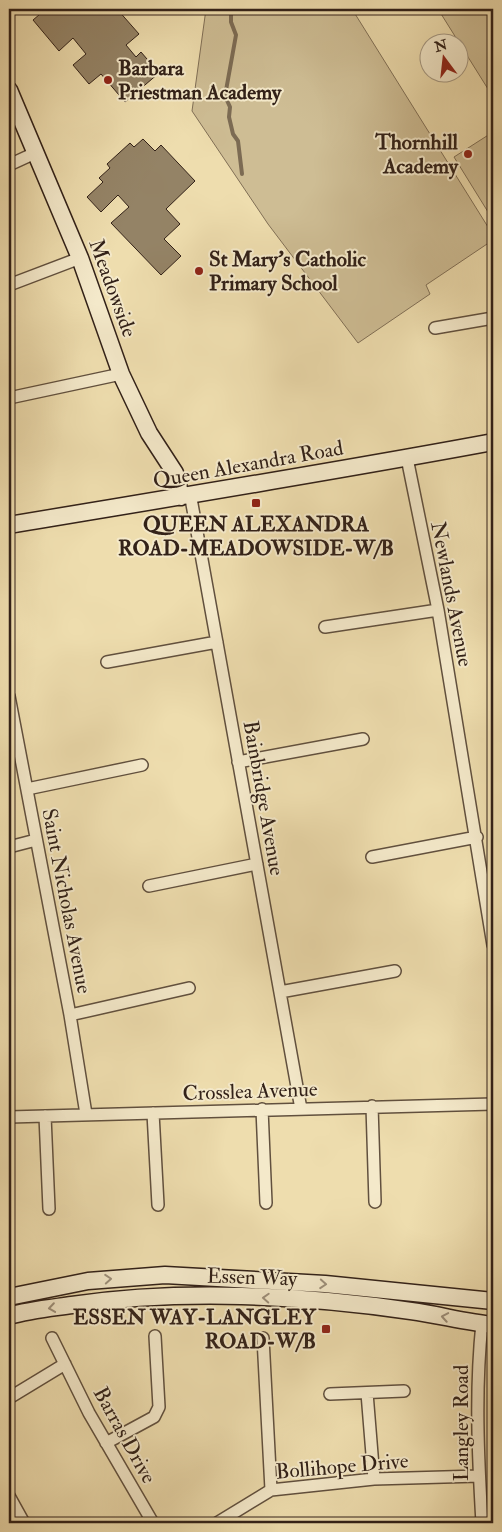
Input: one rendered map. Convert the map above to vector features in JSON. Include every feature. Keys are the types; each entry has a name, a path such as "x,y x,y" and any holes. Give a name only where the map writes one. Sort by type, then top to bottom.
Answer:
{"main road":[{"name":"Meadowside","path":"9,90 80,258 121,374 150,433 186,495"},
{"name":"Queen Alexandra Road","path":"9,525 250,486 493,442"},
{"name":"Essen Way","path":"9,1297 88,1281 165,1275 325,1284 493,1302"},
{"name":"Essen Way","path":"9,1316 96,1302 153,1296 218,1296 309,1301 410,1310 488,1324"}],"street":[{"path":"9,165 35,153"},
{"path":"9,285 80,258"},
{"path":"435,328 493,322"},
{"path":"9,398 121,374"},
{"name":"Newlands Avenue","path":"407,458 438,610 493,945"},
{"name":"Bainbridge Avenue","path":"186,495 217,642 301,1109"},
{"path":"326,627 438,610"},
{"path":"107,662 217,642"},
{"name":"Saint Nicholas Avenue","path":"9,696 70,1015 86,1114"},
{"path":"238,762 363,739"},
{"path":"26,789 142,765"},
{"path":"372,857 476,837"},
{"path":"9,847 36,840"},
{"path":"149,886 257,864"},
{"path":"280,992 395,971"},
{"path":"70,1015 189,988"},
{"name":"Crosslea Avenue","path":"9,1117 493,1104"},
{"path":"372,1106 375,1202"},
{"path":"262,1109 266,1203"},
{"path":"153,1113 158,1205"},
{"path":"45,1116 49,1210"},
{"name":"Langley Road","path":"482,1523 477,1372 488,1324"},
{"path":"106,1443 154,1417 159,1407 155,1336"},
{"name":"Barras Drive","path":"52,1338 106,1443 153,1523"},
{"path":"263,1338 271,1490"},
{"path":"9,1398 66,1364"},
{"path":"330,1394 404,1391"},
{"path":"367,1393 374,1480"},
{"name":"Bollihope Drive","path":"217,1523 271,1490 374,1480 479,1476"},
{"path":"9,1496 24,1523"}],"shaded area":[{"path":"206,9 352,9 493,235 493,240 426,285 430,294 358,343 268,224 192,111"},
{"path":"438,9 493,9 493,97 470,60 470,32 452,32"},
{"path":"493,132 493,220 454,157"}],"building":[{"path":"46,9 117,9 139,34 126,45 136,57 141,52 159,73 125,102 101,74 89,84 73,65 86,54 73,38 59,51 33,20"},
{"name":"St Mary's Catholic Primary School","path":"143,139 155,151 161,145 195,181 166,209 180,224 164,239 181,256 161,275 111,223 129,207 118,195 101,212 87,197 103,182 99,178 110,168 107,164 130,143 134,147"}],"waterway":[{"path":"231,9 231,22 236,35 225,96 230,107 229,117 233,134 238,141 242,174"}],"place":[{"name":"Barbara Priestman Academy","path":"108,80"},
{"name":"Thornhill Academy","path":"468,154"},
{"name":"St Mary's Catholic Primary School","path":"199,271"},
{"name":"QUEEN ALEXANDRA ROAD-MEADOWSIDE-W/B","path":"256,503"},
{"name":"ESSEN WAY-LANGLEY ROAD-W/B","path":"326,1329"}]}
